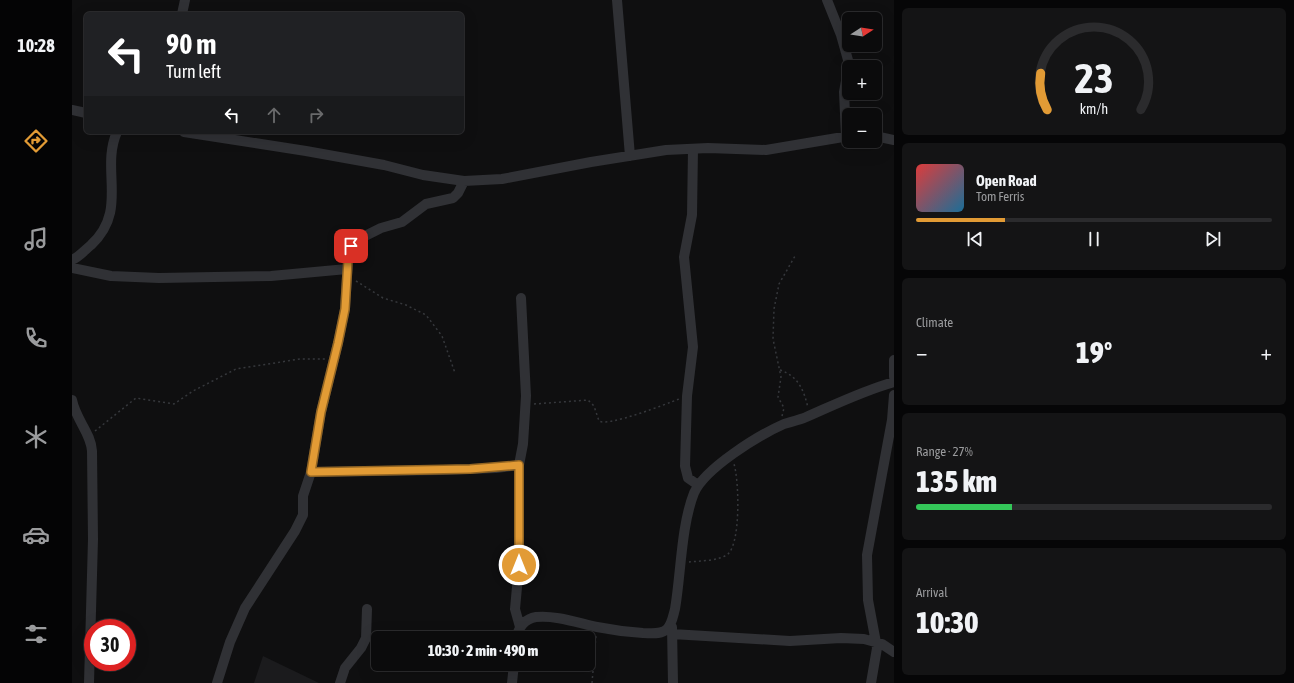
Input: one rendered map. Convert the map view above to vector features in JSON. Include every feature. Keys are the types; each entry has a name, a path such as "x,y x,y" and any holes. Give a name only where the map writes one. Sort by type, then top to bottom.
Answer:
{"street":[{"path":"182,12 185,0"},
{"path":"617,0 630,156"},
{"path":"827,0 841,35 848,60 848,70 844,92 845,108"},
{"path":"72,110 84,113"},
{"path":"72,260 96,240 107,223 112,198 112,143 116,134"},
{"path":"197,134 322,154 384,165 423,175 464,181 502,179 666,150 779,149 842,137"},
{"path":"882,137 894,140"},
{"path":"693,149 692,215 684,257 693,347 686,396 686,471 688,478 698,485"},
{"path":"217,683 230,642 245,608 303,515 305,491 311,472 321,412 345,309 347,272 351,248 355,242 383,227 402,222 426,204 453,198 458,193 464,181"},
{"path":"72,268 112,276 149,278 271,276 347,272"},
{"path":"520,627 515,610 519,565 519,465 523,444 526,406 521,298"},
{"path":"894,360 894,377"},
{"path":"673,683 672,620 690,510 698,485 710,472 731,456 776,428 851,396 894,382"},
{"path":"871,683 876,657 876,642 868,600 867,555 892,420 894,395"},
{"path":"72,400 77,418 88,436 92,451 93,540 89,683"},
{"path":"311,472 470,469 519,465"},
{"path":"340,683 345,668 361,648 366,638 367,609"},
{"path":"519,631 520,627 526,621 535,617 571,621 624,632 652,634 663,631 672,620"},
{"path":"672,634 790,641 853,638 876,642 894,652"},
{"path":"512,683 513,671"}],"path":[{"path":"776,428 784,410 778,397 781,381 773,339 776,293 783,274 794,256"},
{"path":"347,272 383,298 406,305 426,315 442,336 455,373"},
{"path":"88,436 136,398 174,404 193,391 236,369 310,358 334,359"},
{"path":"780,370 791,375 802,387 809,415"},
{"path":"526,406 588,400 594,406 599,421 604,423 627,418 686,396"},
{"path":"681,563 721,557 728,554 736,525 737,486 731,456"},
{"path":"592,683 597,627"}],"shaded area":[{"path":"263,656 319,683 254,683"}],"route":[{"path":"351,246 348,260 345,309 333,366 321,412 311,472 331,473 443,470 496,468 519,465 519,565"}]}
